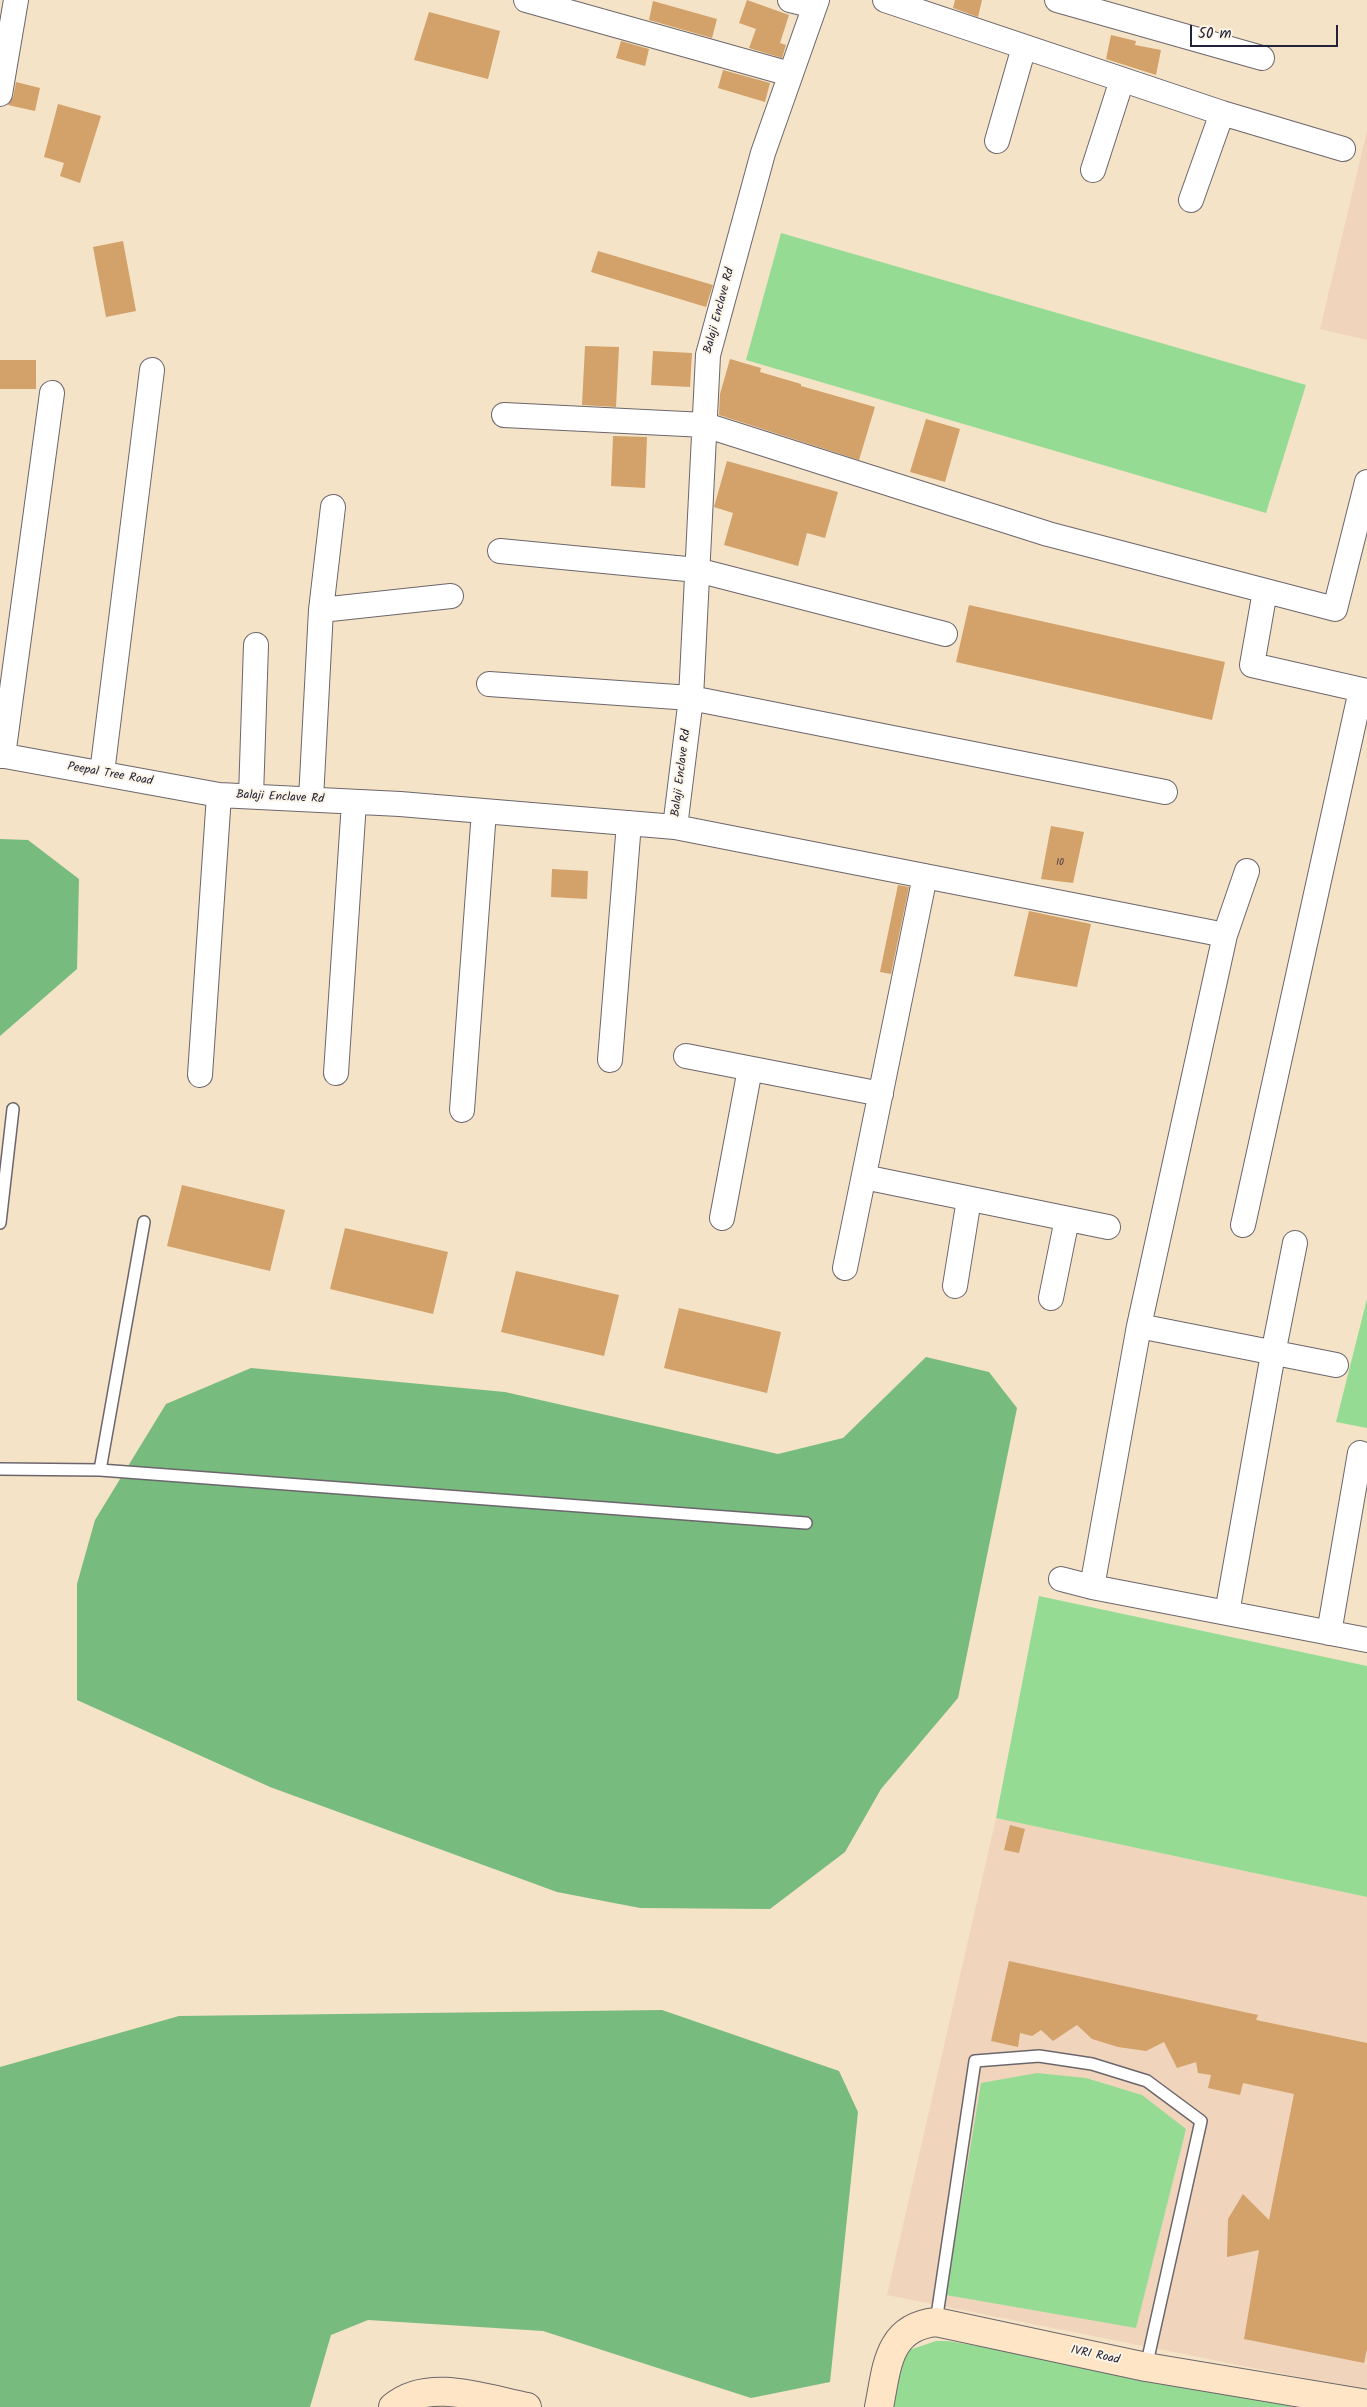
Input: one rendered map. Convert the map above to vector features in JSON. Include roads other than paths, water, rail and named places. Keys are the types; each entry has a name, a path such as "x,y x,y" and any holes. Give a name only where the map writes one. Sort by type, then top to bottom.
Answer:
{"main road":[{"name":"IVRI Road","path":"879,2407 890,2355 895,2344 912,2329 936,2322 1146,2367 1367,2404"},
{"path":"393,2407 411,2395 432,2390 527,2407"}],"street":[{"path":"0,94 16,0"},
{"path":"524,0 790,74"},
{"path":"790,0 816,3"},
{"path":"885,0 1122,80 1342,149"},
{"path":"1057,0 1262,58"},
{"name":"Balaji Enclave Rd","path":"200,1075 220,795 311,799 484,811 675,827 691,698 708,355 762,153 816,3"},
{"path":"997,141 1024,47"},
{"path":"1093,170 1122,80"},
{"path":"1191,200 1222,112"},
{"path":"102,773 152,370"},
{"path":"2,755 52,393"},
{"path":"504,415 705,425 1048,534 1335,609 1367,482"},
{"path":"311,799 321,610 333,507"},
{"path":"500,551 697,570 945,634"},
{"path":"1243,1225 1364,691 1252,665 1265,590"},
{"path":"321,610 451,596"},
{"path":"251,796 256,645"},
{"path":"489,684 691,698 1165,792"},
{"name":"Peepal Tree Road","path":"2,755 220,795"},
{"path":"336,1073 354,802"},
{"path":"462,1110 484,811"},
{"path":"610,1060 629,823"},
{"path":"675,827 1225,935"},
{"path":"1092,1587 1139,1326 1225,935 1247,872"},
{"path":"845,1268 925,876"},
{"path":"686,1056 881,1094"},
{"path":"722,1218 750,1069"},
{"path":"864,1177 1108,1227"},
{"path":"955,1286 969,1199"},
{"path":"1051,1298 1068,1219"},
{"path":"1227,1613 1273,1354 1296,1243"},
{"path":"1139,1326 1336,1365"},
{"path":"1329,1633 1360,1453"},
{"path":"1061,1579 1092,1587 1367,1640"}],"lane":[{"path":"0,1223 13,1110"},
{"path":"100,1470 144,1222"},
{"path":"0,1469 100,1470 806,1524"},
{"path":"936,2322 975,2061 1039,2056 1092,2064 1147,2081 1201,2121 1146,2367"}]}
